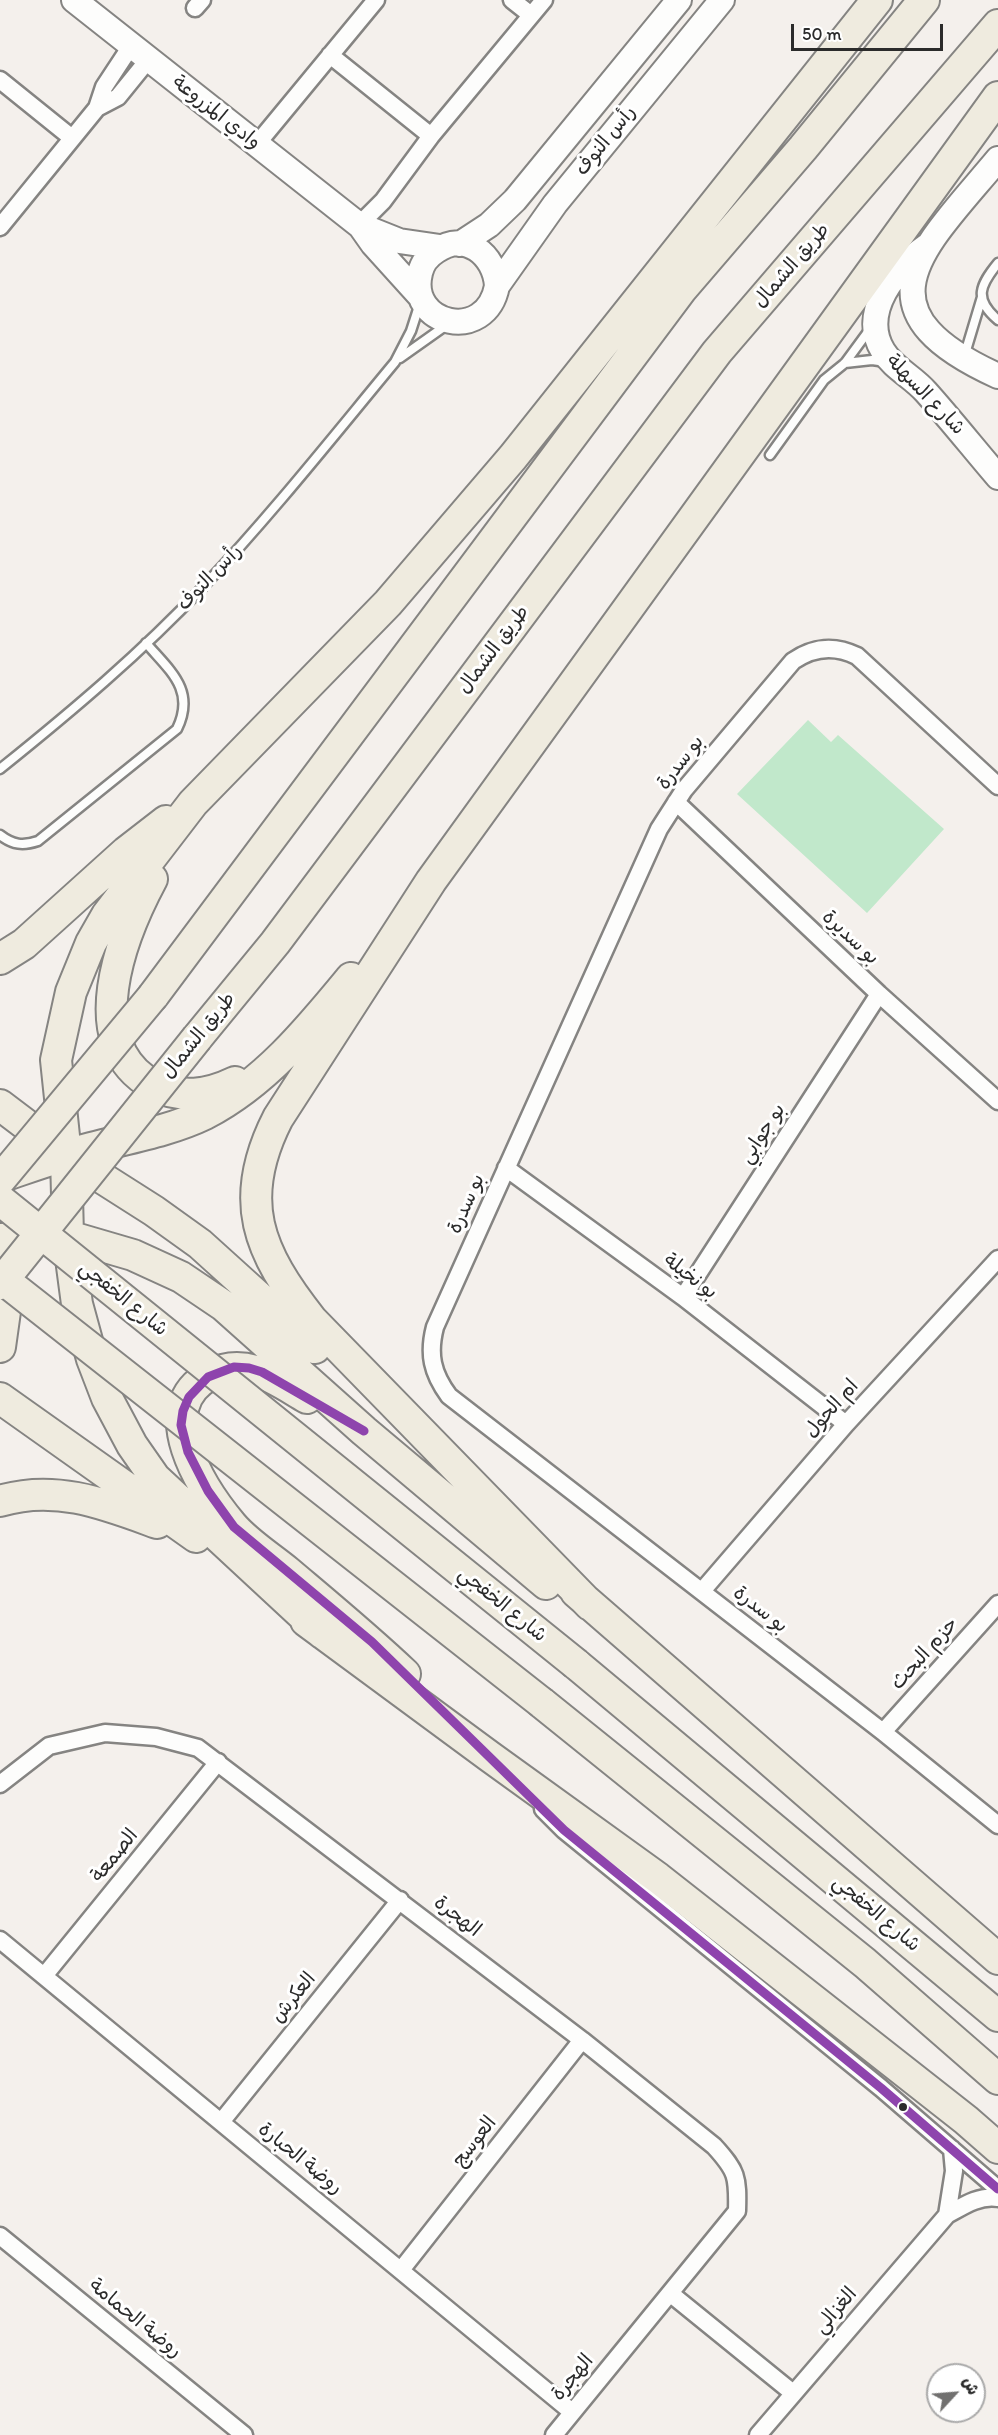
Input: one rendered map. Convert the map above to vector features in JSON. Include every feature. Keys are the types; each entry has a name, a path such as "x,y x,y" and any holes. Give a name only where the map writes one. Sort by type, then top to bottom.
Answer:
{"highway":[{"path":"322,1633 155,1478 132,1445 107,1398 86,1341 77,1304 68,1236 66,1155 56,1060 71,992 88,950 107,915 193,802 388,603 417,569 547,416 726,187 877,0"},
{"path":"0,1179 153,996 681,290 803,148 924,0"},
{"name":"طريق الشمال","path":"0,1284 275,943 717,352 998,25"},
{"path":"590,1605 312,1320 292,1294 270,1256 256,1211 258,1166 266,1140 278,1118 431,881 998,97"},
{"path":"0,959 24,944 126,852 193,802"},
{"path":"193,802 144,895 125,937 112,1003 113,1033 126,1061 136,1073 162,1089 176,1093 207,1093 221,1089 279,1060"},
{"path":"0,1179 66,1155 173,1126 204,1114 232,1097 279,1060 306,1032 431,881"},
{"path":"0,1105 66,1155 154,1211 200,1244 267,1302 590,1605 998,1959"},
{"name":"شارع الخفجي","path":"0,1200 576,1664 998,2016"},
{"path":"0,1347 8,1290 2,1231 68,1236 134,1255 181,1277 224,1306 363,1431 544,1582 564,1595 590,1605"},
{"path":"0,1276 542,1703 865,1963 998,2079"},
{"path":"363,1431 262,1372 234,1367 208,1377 189,1398 181,1425 188,1452 208,1491 234,1527 372,1642 489,1756"},
{"path":"0,1398 198,1539 322,1633 658,1878 966,2120 998,2148"},
{"path":"0,1501 31,1493 74,1496 115,1507 198,1539"}],"street":[{"name":"وادي المزروعة","path":"74,0 359,225 421,297"},
{"path":"256,144 376,0"},
{"path":"512,0 531,15"},
{"path":"359,225 383,201 431,136 544,0"},
{"name":"رأس النوف","path":"450,246 489,225 515,200 679,0"},
{"name":"رأس النوف","path":"497,286 555,204 722,0"},
{"path":"0,227 97,108 118,98 140,53"},
{"path":"330,56 431,136"},
{"path":"0,80 72,138"},
{"path":"875,321 877,306 884,293 911,258 927,246 998,159"},
{"name":"وادي المزروعة","path":"359,225 399,241 450,246"},
{"path":"450,246 480,250 493,266 497,286 493,300 484,312 473,320 452,322 430,311 421,297 419,277 432,253 450,246"},
{"path":"927,246 912,281 912,299 919,316 930,331 963,360 998,376"},
{"name":"شارع السهلة","path":"875,321 882,350 892,362 919,384 964,433 998,477"},
{"name":"بو سدرة","path":"998,786 858,657 844,649 824,648 805,652 793,661 676,802 652,844 435,1327 431,1354 439,1383 461,1406 883,1732 998,1825"},
{"name":"بو سديرة","path":"676,802 879,994 998,1101"},
{"name":"بو جوابي","path":"683,1298 879,994"},
{"name":"بو نخيلة","path":"506,1168 683,1298 846,1424"},
{"name":"ام الحول","path":"702,1592 846,1424 998,1259"},
{"name":"حزم البحث","path":"883,1732 998,1604"},
{"name":"الهجرة","path":"0,1784 49,1746 105,1733 156,1737 198,1748 582,2040 714,2146 733,2166 738,2187 737,2211 554,2435"},
{"path":"489,1756 564,1830 872,2081 998,2189"},
{"name":"الصمعة","path":"44,1976 218,1762"},
{"name":"العكرش","path":"221,2122 400,1900"},
{"name":"روضة الحبارة","path":"0,1940 572,2412"},
{"name":"العوسج","path":"401,2270 582,2040"},
{"path":"947,2215 954,2171 952,2149"},
{"name":"الغزالي","path":"758,2435 947,2215 968,2202 998,2198"},
{"name":"روضة الحمامة","path":"0,2236 244,2435"},
{"path":"670,2294 793,2393"}],"lane":[{"path":"963,360 982,297 984,282 998,263"},
{"name":"رأس النوف","path":"395,362 411,331 421,297"},
{"path":"982,297 987,310 998,320"},
{"path":"770,455 824,380 845,363 875,321"},
{"name":"رأس النوف","path":"0,769 146,643 202,589 255,531 395,362 423,340 452,322"},
{"path":"845,363 872,360 892,362"},
{"path":"0,835 18,845 28,845 38,841 177,729 185,705 180,684 146,643"}],"green space":[{"path":"808,720 831,742 838,735 944,829 867,913 737,794"}],"transit line":[{"path":"364,1431 262,1372 234,1367 208,1377 189,1397 183,1411 181,1425 188,1452 208,1491 234,1527 372,1642 564,1830 881,2088 998,2189"}]}
